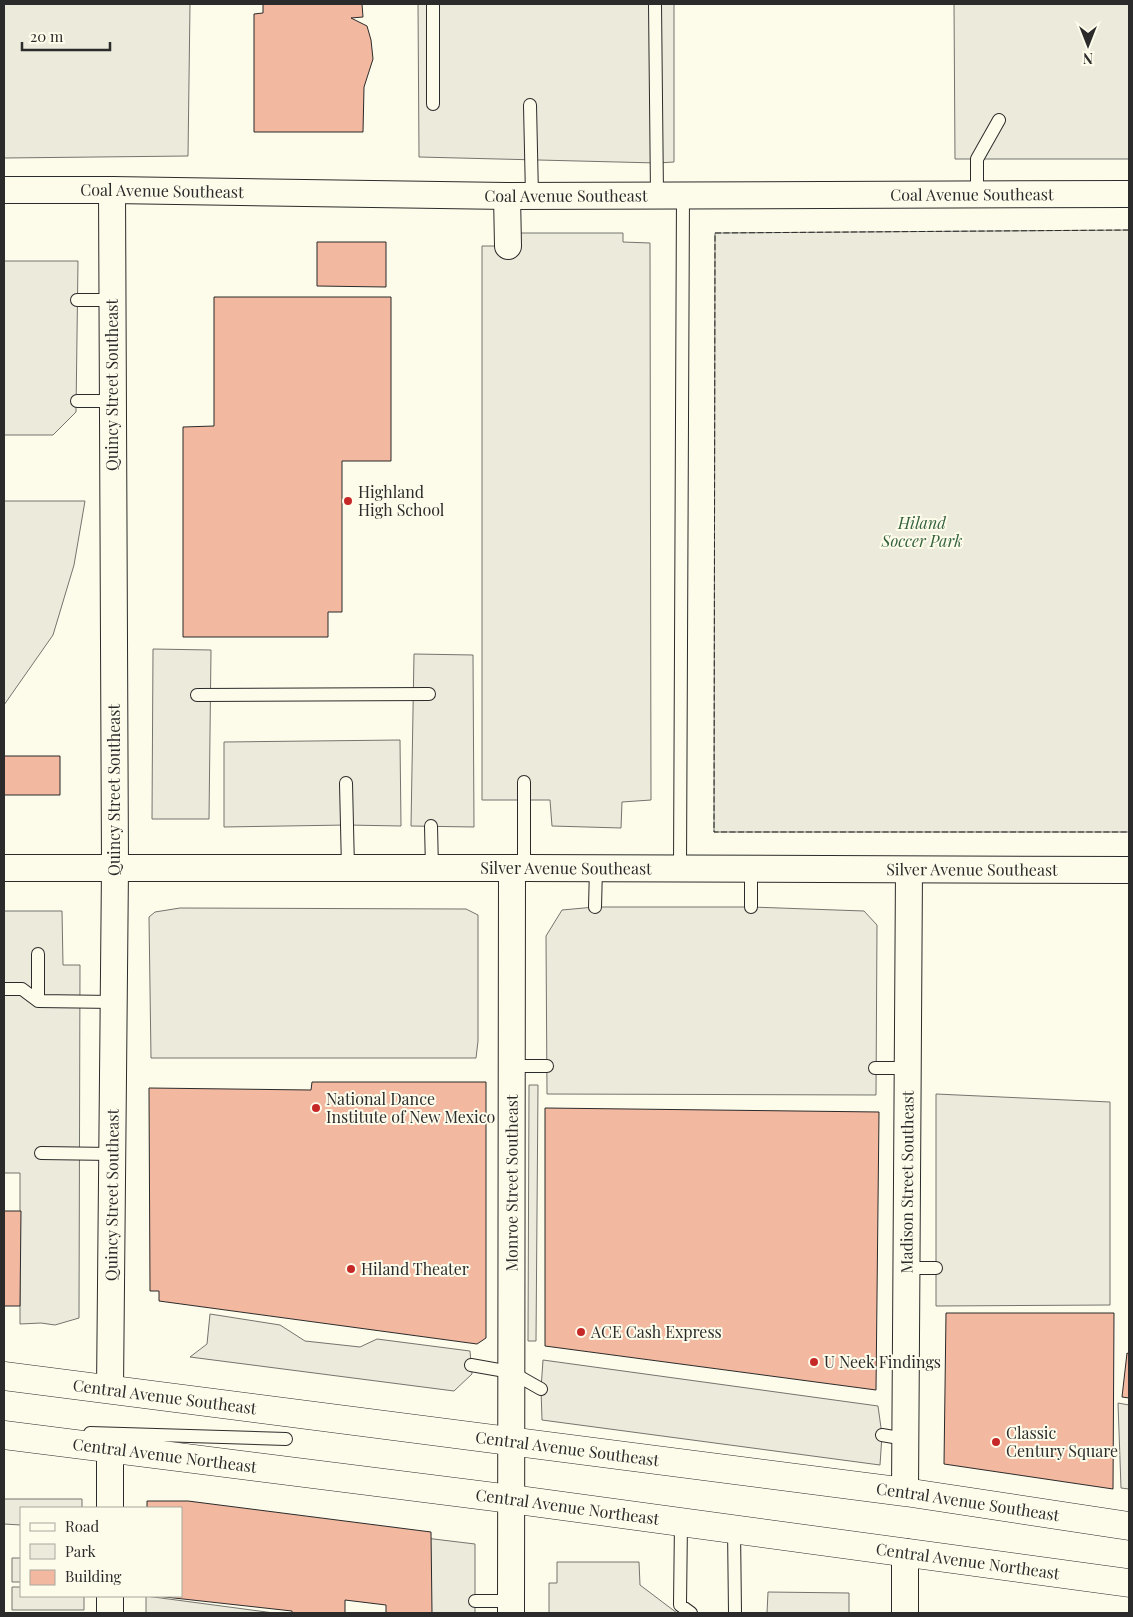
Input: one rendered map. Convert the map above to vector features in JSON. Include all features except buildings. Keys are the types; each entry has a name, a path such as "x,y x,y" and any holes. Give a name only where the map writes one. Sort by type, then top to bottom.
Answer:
{"main road":[{"name":"Central Avenue Southeast","path":"4,1376 905,1492 1129,1526"},
{"name":"Central Avenue Northeast","path":"4,1435 510,1499 1129,1583"}],"street":[{"name":"Coal Avenue Southeast","path":"4,190 520,196 1129,194"},
{"name":"Quincy Street Southeast","path":"110,1390 115,868 112,190"},
{"path":"508,246 520,196"},
{"name":"Silver Avenue Southeast","path":"4,868 1129,870"},
{"name":"Monroe Street Southeast","path":"511,1607 511,1066 518,868"},
{"name":"Madison Street Southeast","path":"905,1492 894,1437 907,1268 909,870"},
{"path":"110,1448 110,1507"},
{"path":"905,1552 905,1613"},
{"path":"110,1597 110,1613"}],"lane":[{"path":"433,4 433,104"},
{"path":"655,4 657,195"},
{"path":"520,196 530,105"},
{"path":"976,194 976,159 999,120"},
{"path":"680,869 683,195"},
{"path":"77,300 112,300"},
{"path":"77,401 112,401"},
{"path":"197,694 429,694"},
{"path":"518,868 524,782"},
{"path":"346,783 348,868"},
{"path":"431,826 432,868"},
{"path":"595,907 596,868"},
{"path":"751,870 751,907"},
{"path":"38,954 38,1001"},
{"path":"4,988 22,989 38,1001 114,1002"},
{"path":"511,1066 547,1066"},
{"path":"875,1068 908,1068"},
{"path":"40,1153 112,1154"},
{"path":"907,1268 936,1268"},
{"path":"471,1365 510,1372 541,1390"},
{"name":"Central Avenue Northeast","path":"78,1432 286,1439"},
{"path":"681,1522 680,1604 691,1613"},
{"path":"734,1529 735,1613"},
{"path":"475,1601 511,1607"}],"green space":[{"path":"4,4 190,4 188,156 4,158"},
{"name":"Hiland Soccer Park","path":"1129,230 1129,832 714,832 715,233"},
{"path":"4,501 85,501 74,565 53,635 4,705"}],"shaded area":[{"path":"418,4 674,4 674,162 419,157"},
{"path":"954,4 1129,4 1129,159 955,159"},
{"path":"518,233 623,233 623,242 650,243 651,800 622,802 621,828 552,826 550,800 482,800 482,246 508,246"},
{"path":"4,261 78,261 76,412 53,435 4,435"},
{"path":"153,649 211,650 209,819 152,819"},
{"path":"414,654 473,655 474,827 411,826"},
{"path":"400,740 401,826 224,827 224,742"},
{"path":"595,907 751,907 864,911 877,925 876,1095 547,1094 546,936 562,910"},
{"path":"180,908 466,909 478,915 478,1041 476,1058 151,1058 149,917 155,912"},
{"path":"4,911 62,911 63,965 80,965 79,1318 55,1325 41,1323 20,1324 20,1173 4,1173"},
{"path":"529,1085 538,1085 536,1341 528,1341"},
{"path":"936,1094 1110,1102 1110,1305 936,1306"},
{"path":"210,1314 280,1325 305,1341 360,1347 377,1339 470,1351 472,1374 454,1391 190,1357 207,1344"},
{"path":"543,1360 878,1406 882,1435 880,1465 542,1420 541,1389"},
{"path":"1118,1403 1129,1405 1129,1489 1121,1488"},
{"path":"4,1499 82,1499 82,1507 20,1507 20,1525 4,1524"},
{"path":"417,1537 475,1544 475,1613 416,1613"},
{"path":"12,1558 20,1558 20,1582 12,1582"},
{"path":"557,1562 639,1562 640,1585 677,1613 549,1613 549,1583 557,1583"},
{"path":"12,1587 20,1587 20,1597 84,1597 84,1610 12,1610"},
{"path":"768,1592 849,1593 849,1613 767,1613"},
{"path":"146,1597 154,1597 274,1613 146,1613"}],"fence":[{"path":"1129,230 715,233 714,832 1129,832"}],"place":[{"name":"Highland High School","path":"348,501"},
{"name":"National Dance Institute of New Mexico","path":"316,1108"},
{"name":"Hiland Theater","path":"351,1269"},
{"name":"ACE Cash Express","path":"581,1332"},
{"name":"U Neek Findings","path":"814,1362"},
{"name":"Classic Century Square","path":"996,1442"}]}
